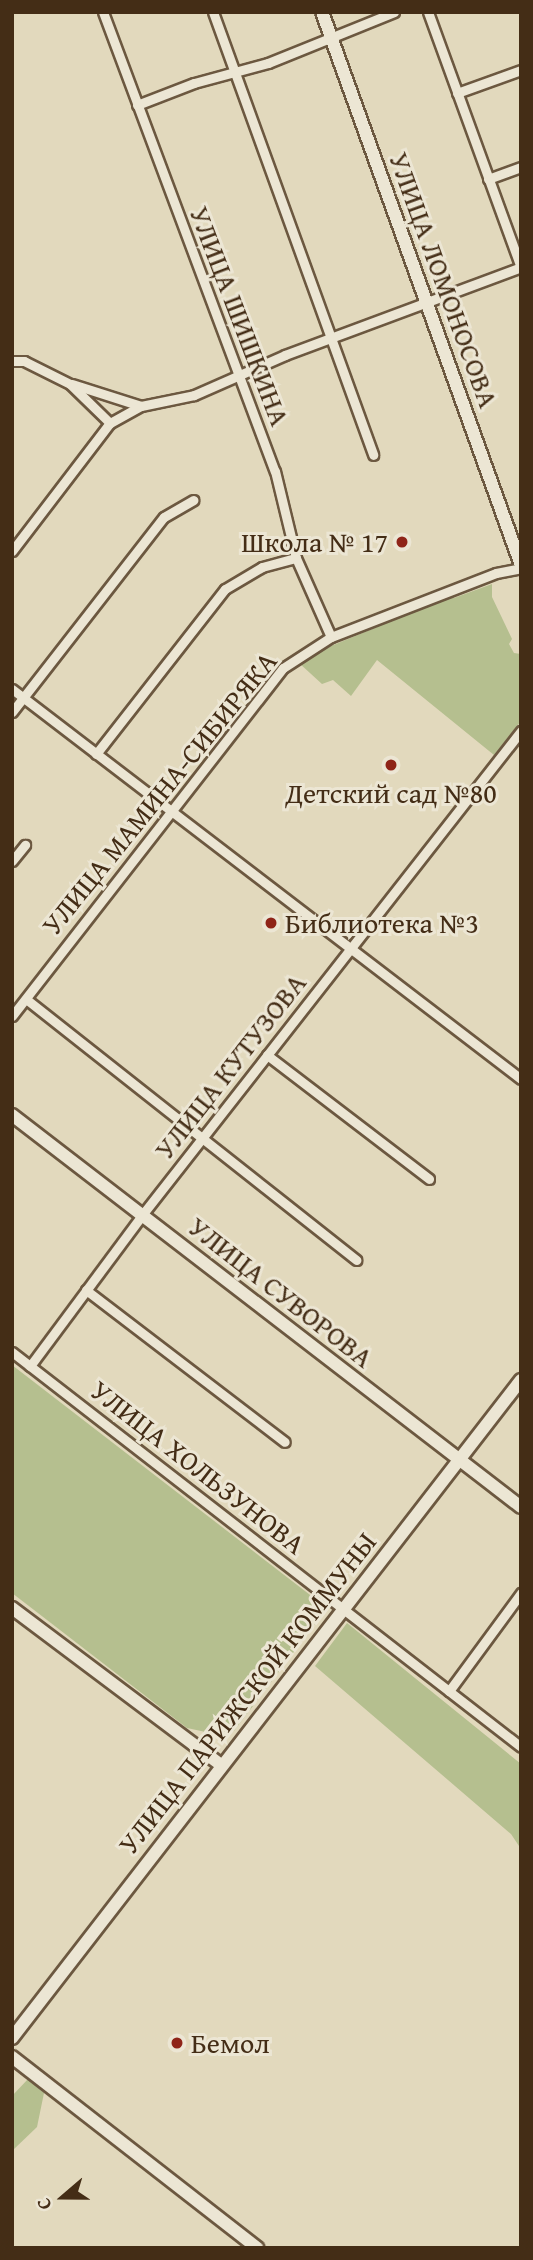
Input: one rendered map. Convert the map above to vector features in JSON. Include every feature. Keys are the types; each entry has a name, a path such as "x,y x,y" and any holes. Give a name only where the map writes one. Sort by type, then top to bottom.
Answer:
{"street":[{"name":"УЛИЦА ШИШКИНА","path":"103,12 275,471 296,558 331,637"},
{"path":"213,12 373,455"},
{"name":"УЛИЦА ЛОМОНОСОВА","path":"322,12 521,566"},
{"path":"137,105 194,83 268,63 394,12"},
{"path":"12,551 110,423 141,406 194,395 239,373 521,267 428,12"},
{"path":"457,93 521,71"},
{"path":"488,179 521,167"},
{"path":"12,361 24,360 70,384 141,406"},
{"path":"70,384 110,423"},
{"path":"12,712 164,517 193,500"},
{"path":"96,754 225,589 262,567 296,558"},
{"name":"УЛИЦА МАМИНА-СИБИРЯКА","path":"12,1016 283,668 331,637 496,573 521,566"},
{"path":"12,688 521,1079"},
{"name":"УЛИЦА КУТУЗОВА","path":"30,1366 142,1215 521,731"},
{"path":"12,861 25,845"},
{"path":"26,999 356,1260"},
{"path":"267,1055 429,1179"},
{"name":"УЛИЦА СУВОРОВА","path":"12,1115 521,1507"},
{"path":"86,1290 285,1442"},
{"name":"УЛИЦА ХОЛЬЗУНОВА","path":"12,1352 521,1747"},
{"name":"УЛИЦА ПАРИЖСКОЙ КОММУНЫ","path":"12,2038 521,1380"},
{"path":"449,1691 521,1593"},
{"path":"12,1608 221,1765"},
{"path":"12,2057 257,2248"}],"green space":[{"path":"492,584 492,597 512,639 509,644 514,653 521,654 521,721 494,755 377,660 351,696 333,680 322,684 299,663 331,646 452,596 454,598"},
{"path":"12,1365 327,1608 234,1731 215,1734 187,1728 12,1593"},
{"path":"347,1623 521,1764 521,1849 511,1834 315,1666"},
{"path":"28,2079 44,2093 37,2127 12,2151 12,2096"}],"place":[{"name":"Школа № 17","path":"402,542"},
{"name":"Детский сад №80","path":"391,765"},
{"name":"Библиотека №3","path":"271,923"},
{"name":"Бемол","path":"177,2043"}]}
